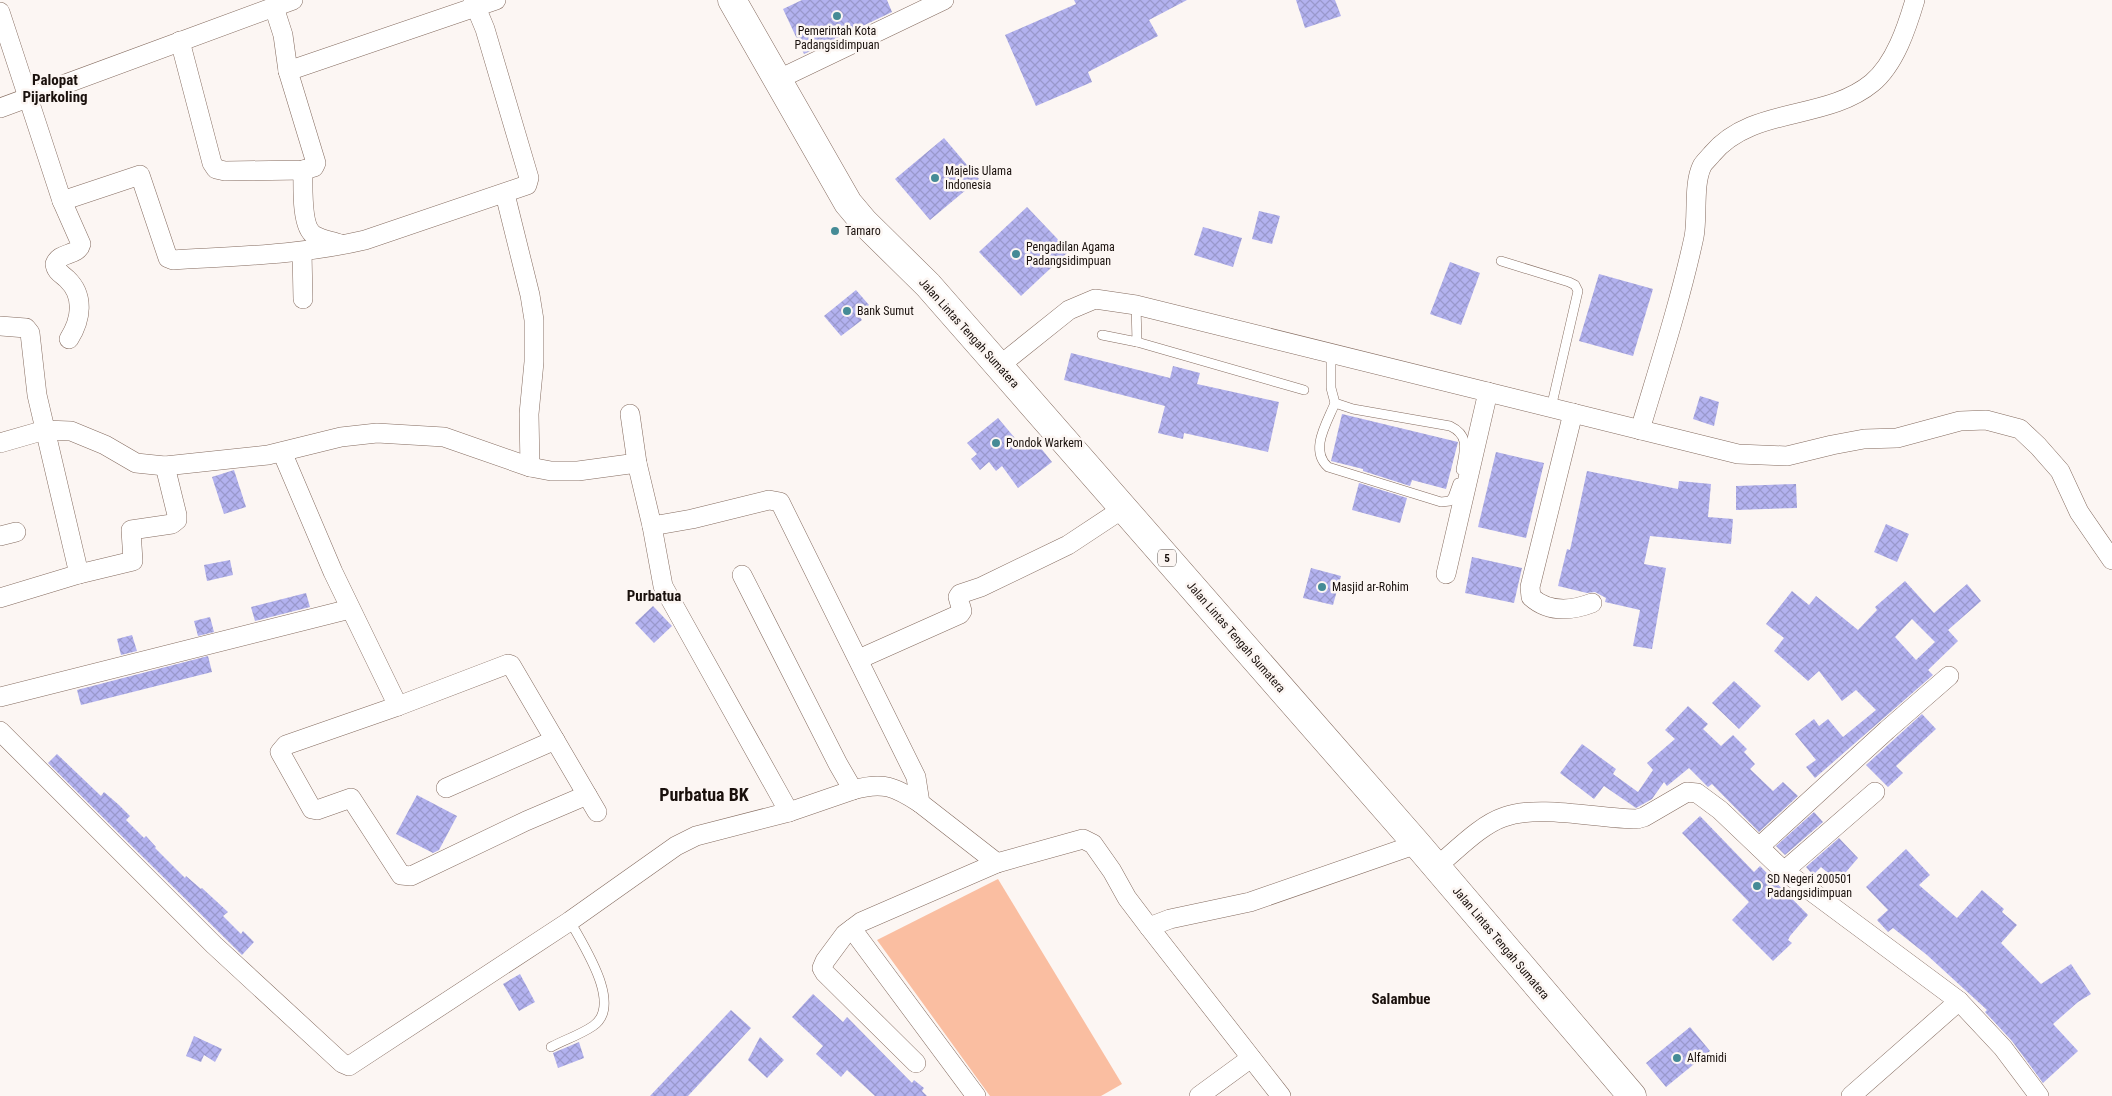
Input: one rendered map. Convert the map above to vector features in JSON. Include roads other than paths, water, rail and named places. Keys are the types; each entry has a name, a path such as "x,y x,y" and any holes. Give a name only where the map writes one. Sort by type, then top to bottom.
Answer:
{"highway":[{"name":"Jalan Lintas Tengah Sumatera","path":"732,0 848,203 864,222 928,285 1124,508 1417,844 1632,1096"}],"street":[{"path":"0,108 293,0"},
{"path":"288,71 475,4 496,0"},
{"path":"777,80 944,0"},
{"path":"1640,430 1684,283 1695,232 1698,182 1702,166 1720,145 1751,126 1824,106 1856,94 1873,82 1901,42 1915,0"},
{"path":"62,201 138,175 169,259 302,252 345,245 526,186 529,178 485,29 475,4"},
{"path":"180,41 212,163 216,169 225,171 303,170 314,167 316,163 288,71 283,35 274,7"},
{"path":"0,12 62,201 81,244 77,250 58,258 55,264 56,269 74,288 79,301 78,319 70,339"},
{"path":"303,170 306,222 310,232 314,236 345,245"},
{"path":"505,194 530,295 534,320 534,362 529,414 530,467"},
{"path":"302,252 303,299"},
{"path":"999,366 1069,310 1095,299 1136,305 1738,454 1787,456 1832,444 1864,439 1897,438 1960,421 1986,420 2020,429 2038,446 2060,472 2079,512 2112,560"},
{"path":"0,326 24,328 29,331 37,395 79,574"},
{"path":"1446,574 1488,392"},
{"path":"1573,413 1530,587 1531,597 1540,605 1558,609 1577,609 1592,604"},
{"path":"630,414 637,463 652,526 663,586 789,812"},
{"path":"0,443 45,430 71,431 105,445 136,463 165,466 282,452 341,437 366,433 431,436 456,440 530,467 551,471 564,472 637,463"},
{"path":"282,452 302,504 350,609 398,706"},
{"path":"0,598 79,574 132,562 134,560 131,530 176,522 177,515 165,466"},
{"path":"652,526 692,519 768,500 780,502 916,777 920,803"},
{"path":"859,659 958,615 962,611 958,599 960,594 981,587 1068,545 1124,508"},
{"path":"742,575 838,764 854,790"},
{"path":"0,697 350,609"},
{"path":"587,795 526,821 411,876 401,875 351,798 317,810 312,809 280,752 286,745 510,664 597,812"},
{"path":"1759,846 1949,676"},
{"path":"0,731 214,945 345,1065 352,1065 570,921 676,846 696,836 789,812 854,790 876,785 892,787 920,803 997,863"},
{"path":"446,788 555,740"},
{"path":"1436,867 1487,825 1504,817 1523,813 1554,813 1637,819 1644,817 1687,792 1697,793 1720,810 1784,871 1958,1001 2003,1048 2039,1096"},
{"path":"1784,871 1875,792"},
{"path":"916,1063 822,970 825,961 845,934 885,910 997,863 1077,839 1088,840 1093,844 1112,871 1127,898 1281,1096"},
{"path":"1149,927 1170,920 1250,902 1417,844"},
{"path":"852,929 976,1096"},
{"path":"1851,1096 1958,1001"},
{"path":"1200,1096 1251,1058"}],"lane":[{"path":"1501,261 1575,284 1578,291 1552,408"},
{"path":"1136,305 1137,342"},
{"path":"1102,335 1137,342 1304,390"},
{"path":"1331,353 1331,388 1335,403 1319,444 1319,454 1328,467 1440,502 1450,501 1458,488 1465,450 1463,436 1459,431 1450,426 1353,409 1335,403"},
{"path":"551,1047 594,1025 602,1013 605,993 600,978 570,921"}],"place":[{"name":"Pemerintah Kota Padangsidimpuan","path":"837,16"},
{"name":"Majelis Ulama Indonesia","path":"935,178"},
{"name":"Tamaro","path":"835,231"},
{"name":"Pengadilan Agama Padangsidimpuan","path":"1016,254"},
{"name":"Bank Sumut","path":"847,311"},
{"name":"Pondok Warkem","path":"996,443"},
{"name":"Masjid ar-Rohim","path":"1322,587"},
{"name":"SD Negeri 200501 Padangsidimpuan","path":"1757,886"},
{"name":"Alfamidi","path":"1677,1058"}],"district":[{"name":"Palopat Pijarkoling","path":"55,88"},
{"name":"Purbatua","path":"654,596"},
{"name":"Purbatua BK","path":"704,795"},
{"name":"Salambue","path":"1401,999"}]}
